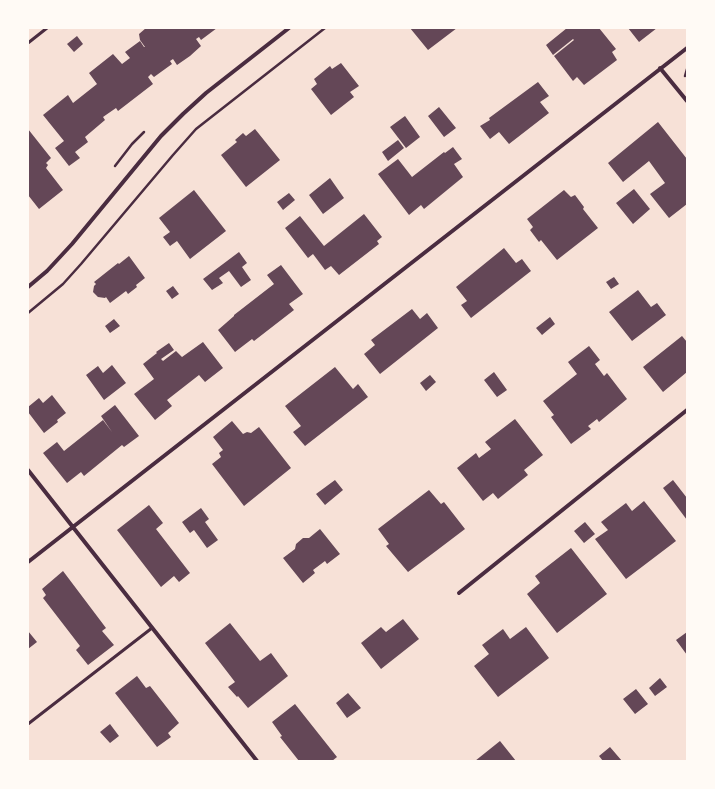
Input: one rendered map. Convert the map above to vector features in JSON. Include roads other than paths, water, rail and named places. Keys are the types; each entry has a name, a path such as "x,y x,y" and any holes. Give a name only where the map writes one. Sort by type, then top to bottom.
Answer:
{"street":[{"path":"28,287 47,271 72,244 161,136 182,114 206,93 289,28"},
{"path":"28,562 687,48"},
{"path":"660,68 687,102"},
{"path":"459,593 687,410"},
{"path":"28,470 257,761"}],"lane":[{"path":"28,43 47,28"},
{"path":"28,724 152,628"}]}
